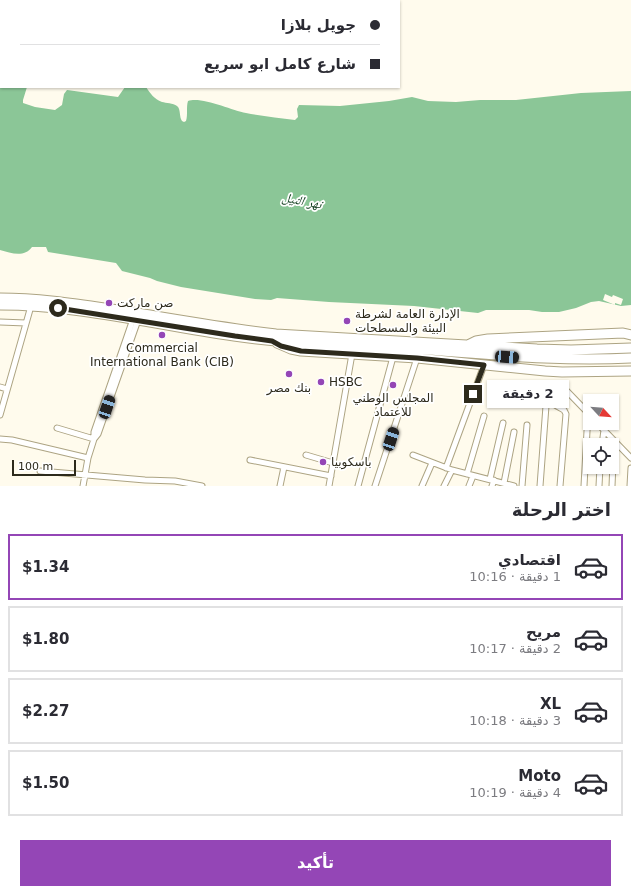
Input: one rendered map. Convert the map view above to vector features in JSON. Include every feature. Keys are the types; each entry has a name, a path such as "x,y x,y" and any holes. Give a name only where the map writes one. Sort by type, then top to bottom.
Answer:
{"highway":[{"path":"0,298 60,301 235,329 276,334 538,349 564,350 631,348"},
{"path":"0,305 31,306 272,341 416,354 598,360 631,358"},
{"path":"469,345 476,341 488,339 623,333 631,335"},
{"path":"272,341 281,346 301,351 393,357 403,357 416,354 484,365 562,372 631,371"}],"street":[{"path":"0,415 31,306"},
{"path":"83,486 88,458 94,439 94,432 135,320"},
{"path":"0,322 26,323"},
{"path":"329,486 352,354"},
{"path":"375,486 416,354"},
{"path":"358,486 393,357"},
{"path":"444,486 484,365"},
{"path":"547,384 546,394 548,398 554,405 564,410 566,414 560,486"},
{"path":"561,385 583,408"},
{"path":"0,387 7,389"},
{"path":"540,486 546,406"},
{"path":"469,486 470,475 484,416"},
{"path":"492,486 502,424"},
{"path":"522,486 527,425"},
{"path":"57,428 94,439"},
{"path":"584,486 588,430"},
{"path":"604,430 611,438"},
{"path":"603,438 604,430"},
{"path":"504,483 514,432"},
{"path":"0,439 88,458"},
{"path":"619,446 631,458"},
{"path":"306,455 333,463"},
{"path":"413,455 449,469 514,486"},
{"path":"250,460 331,476"},
{"path":"422,486 432,462"},
{"path":"280,486 284,467"},
{"path":"630,486 631,468"},
{"path":"40,471 160,480 201,486"},
{"path":"599,486 600,474"},
{"path":"612,486 613,474"}],"water":[{"name":"نهر النيل","path":"0,88 27,88 23,103 35,107 55,110 62,105 64,94 67,90 118,97 124,88 147,88 151,94 162,102 177,106 181,119 184,122 187,118 188,101 194,100 208,102 246,113 295,120 298,117 297,109 299,105 340,106 412,97 428,101 456,102 516,100 581,93 631,91 631,305 621,306 599,301 559,312 486,310 478,313 414,306 277,298 271,300 255,299 181,287 122,271 116,263 48,252 46,247 32,247 25,253 21,254 0,250"}],"pier":[{"path":"605,294 623,299 621,305 615,303 615,305 603,300"}],"place":[{"name":"صن ماركت","path":"109,303"},
{"name":"الإدارة العامة لشرطة البيئة والمسطحات","path":"347,321"},
{"name":"Commercial International Bank (CIB)","path":"162,335"},
{"name":"بنك مصر","path":"289,374"},
{"name":"HSBC","path":"321,382"},
{"name":"المجلس الوطني للاعتماد","path":"393,385"},
{"name":"باسكوبيا","path":"323,462"}],"route":[{"path":"58,308 272,341 281,346 301,351 417,358 484,365 473,394"}]}
